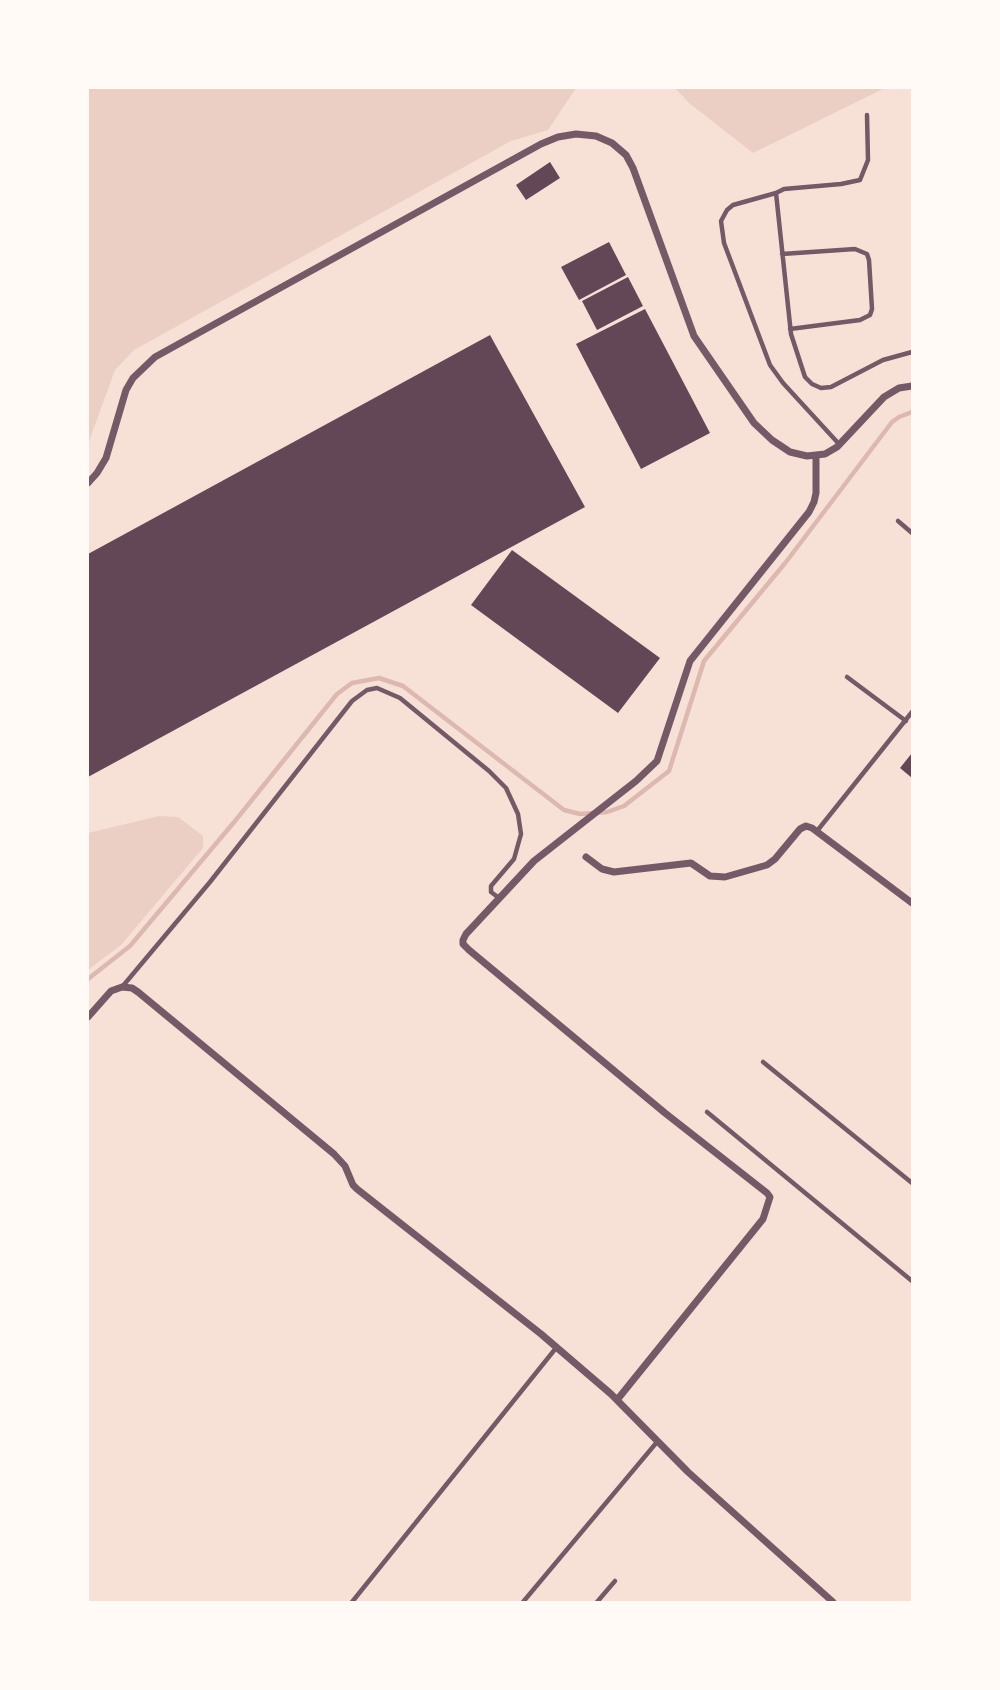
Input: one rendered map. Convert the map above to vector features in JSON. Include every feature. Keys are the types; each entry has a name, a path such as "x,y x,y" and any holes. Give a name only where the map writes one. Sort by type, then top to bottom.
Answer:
{"street":[{"path":"88,483 106,458 126,390 155,357 541,144 576,134 596,136 612,143 625,155 633,168 689,324 740,405 772,440 790,452 807,456 825,454 839,444 884,397 899,388 912,386"},
{"path":"617,1400 763,1219 770,1197 463,944 466,934 534,861 657,761 685,671 698,649 808,512 816,493 816,455"},
{"path":"586,857 601,869 614,872 691,863 710,876 725,877 775,859 800,829 806,826 912,903"},
{"path":"88,1017 111,991 122,987 138,992 324,1145 341,1161 357,1189 556,1347 617,1400 688,1472 833,1602"}],"lane":[{"path":"839,444 770,365 724,243 721,221 733,205 784,189 860,180 868,160 867,115"},
{"path":"776,193 790,329 805,377 821,388 831,387 883,360 912,352"},
{"path":"782,254 855,249 867,254 869,260 872,309 870,315 860,320 790,329"},
{"path":"898,520 912,533"},
{"path":"847,677 905,720"},
{"path":"122,987 210,882 352,701 367,690 377,688 400,698 506,788 518,814 521,834 514,859 491,886 491,892 499,898"},
{"path":"816,831 912,712"},
{"path":"763,1062 912,1183"},
{"path":"707,1112 912,1281"},
{"path":"352,1602 556,1347"},
{"path":"523,1602 657,1441"},
{"path":"597,1602 615,1581"}],"shaded area":[{"path":"88,88 576,88 548,130 511,141 134,350 115,370 88,444"},
{"path":"675,88 885,88 753,153 689,103"},
{"path":"159,816 178,817 203,836 203,848 121,945 88,970 88,833"}],"building":[{"path":"550,162 560,178 526,200 516,185"},
{"path":"609,242 626,275 579,300 561,267"},
{"path":"628,277 643,306 597,330 582,301"},
{"path":"645,309 710,433 641,469 576,344"},
{"path":"490,335 585,507 88,777 88,554"},
{"path":"512,550 660,658 618,713 471,605"},
{"path":"912,753 912,778 900,768"}],"waterway":[{"path":"88,979 130,946 337,694 352,683 379,678 403,686 564,810 580,814 607,812 624,806 669,771 704,661 786,562 892,422 912,412"}]}
